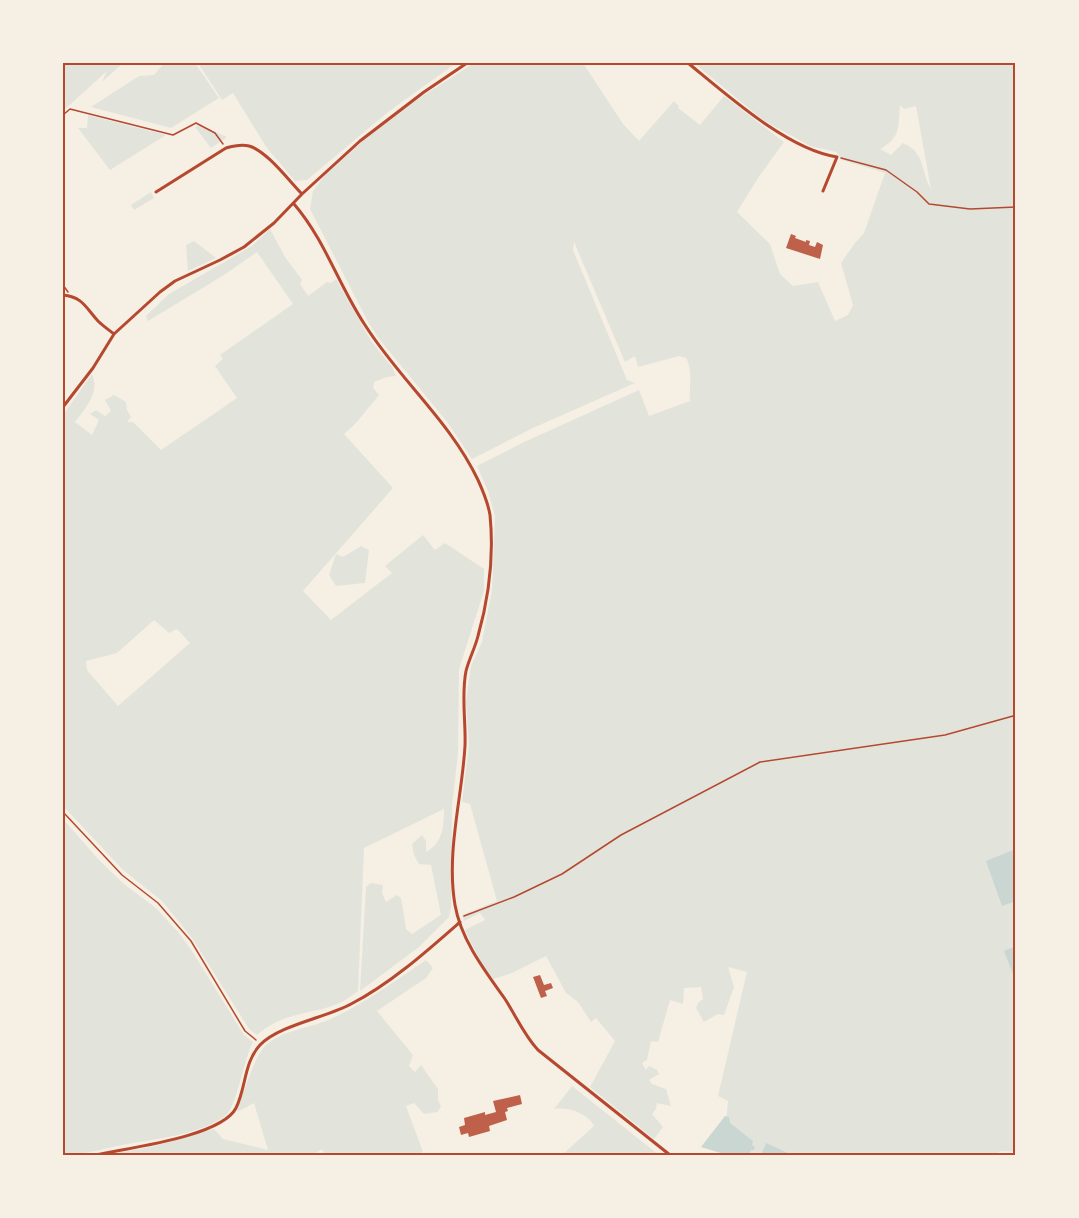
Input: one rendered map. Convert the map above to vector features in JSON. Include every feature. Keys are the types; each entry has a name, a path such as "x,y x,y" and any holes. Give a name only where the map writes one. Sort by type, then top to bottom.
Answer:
{"street":[{"path":"63,407 93,368 114,334 160,292 175,281 244,247 274,223 360,141 424,92 467,63"},
{"path":"688,63 779,134 827,156 837,157 822,191"},
{"path":"156,192 226,148 238,145 250,146 276,166 302,194"},
{"path":"294,204 308,221 377,344 455,438 468,459 488,506 490,544 488,593 466,672 464,694 465,746 457,807 453,879 455,906 460,920 480,965 529,1040 538,1050 670,1155"},
{"path":"63,295 73,296 82,302 99,322 114,334"},
{"path":"96,1155 190,1134 217,1125 228,1118 235,1110 247,1067 260,1045 279,1033 350,1005 420,957 460,920"}],"path":[{"path":"63,115 70,109 172,135 196,123 215,133 226,148"},
{"path":"837,157 886,170 929,204 970,209 1016,207"},
{"path":"460,920 562,874 621,835 760,762 945,735 1013,716 1016,719"},
{"path":"63,812 122,875 158,903 191,941 245,1031 260,1045"}],"shaded area":[{"path":"63,63 123,63 102,82 107,71 63,111"},
{"path":"164,63 195,63 219,98 171,128 91,107 139,76 154,75"},
{"path":"198,63 456,63 388,112 307,180 295,181 267,148 233,93 222,100"},
{"path":"474,63 583,63 623,124 639,141 674,101 679,106 678,108 700,125 724,96 784,142 737,212 770,244 780,274 793,286 818,282 835,321 848,315 853,305 841,263 864,233 885,173 842,160 836,152 810,146 763,120 694,63 1016,63 1016,1152 1001,1151 993,1155 723,1155 728,1101 718,1096 747,972 728,967 734,987 724,1015 718,1014 704,1022 696,1008 703,999 701,987 684,988 683,1004 670,1000 658,1042 651,1041 647,1060 642,1063 646,1070 649,1066 657,1070 659,1074 649,1080 652,1084 666,1089 671,1106 657,1103 652,1114 663,1127 654,1139 590,1087 615,1041 596,1018 591,1022 578,1002 566,993 546,956 512,973 493,979 482,965 465,930 485,920 480,913 464,921 462,915 497,901 470,804 462,802 469,745 466,701 471,666 482,642 492,590 495,516 488,491 477,466 639,390 649,416 690,401 690,373 686,358 679,356 638,367 635,356 625,362 574,242 573,250 627,380 635,383 533,428 472,459 448,423 368,322 310,209 313,191 326,174 401,110","holes":["900,105 904,109 916,106 931,189 919,157 910,147 903,143 891,155 880,149 892,141 897,131"]},
{"path":"88,115 166,135 110,170 78,128 87,128"},
{"path":"199,125 227,137 211,148 195,127"},
{"path":"151,192 154,198 134,210 131,205"},
{"path":"270,229 285,257 302,280 300,284 308,296 327,282 331,283 336,279 371,341 392,367 396,376 374,382 373,388 379,395 344,434 393,488 303,591 331,620 392,573 385,566 423,535 435,550 445,543 484,569 484,591 459,669 458,753 452,806 449,917 419,947 360,991 366,887 371,883 383,885 382,893 386,902 397,895 401,898 406,929 412,934 441,915 431,865 419,864 412,844 422,835 426,841 426,852 436,844 443,828 444,809 364,848 358,991 342,1002 278,1021 257,1035 249,1029 192,938 162,901 123,870 63,806 63,415 92,374 93,394 75,422 92,435 99,420 90,414 96,410 105,416 111,411 105,400 114,395 126,402 131,417 127,422 133,422 161,450 237,398 215,366 223,359 220,355 293,304 257,252 148,321 146,316 169,294 252,246","holes":["154,620 169,633 177,629 190,643 118,706 87,670 86,661 117,653"]},
{"path":"194,241 216,258 188,271 186,245"},
{"path":"361,546 369,550 365,583 336,586 329,575 336,554 343,557"},
{"path":"63,819 99,860 124,884 156,908 178,932 244,1035 253,1042 231,1109 218,1121 206,1127 177,1135 85,1153 63,1155"},
{"path":"1016,849 1016,901 1002,906 986,861"},
{"path":"1016,946 1016,973 1013,974 1004,951"},
{"path":"426,960 433,968 426,978 377,1011 413,1055 409,1066 415,1072 421,1065 438,1089 438,1100 441,1107 437,1112 424,1114 414,1103 406,1106 423,1152 415,1155 325,1155 322,1149 313,1155 106,1155 151,1147 214,1129 223,1139 268,1150 254,1103 237,1112 249,1076 262,1049 280,1036 323,1022 350,1010"},
{"path":"572,1086 659,1155 562,1155 594,1126 591,1121 577,1112 554,1109"},
{"path":"725,1116 729,1117 730,1123 753,1141 752,1145 755,1147 749,1155 727,1155 701,1147"},
{"path":"766,1143 788,1153 789,1155 761,1155"}],"building":[{"path":"791,234 796,236 795,238 810,241 809,245 815,247 817,242 823,245 820,259 786,248"},
{"path":"540,975 544,985 551,983 553,988 545,991 547,996 541,998 533,977"},
{"path":"520,1095 522,1104 507,1108 508,1111 505,1112 507,1120 489,1126 490,1131 469,1137 468,1133 461,1135 459,1127 465,1125 464,1118 485,1112 485,1115 496,1112 493,1101"}]}
